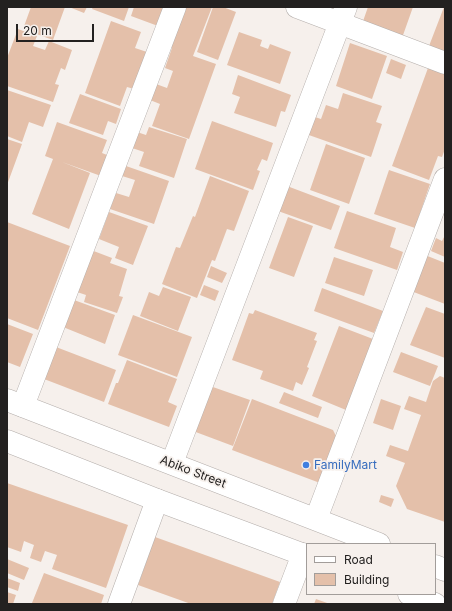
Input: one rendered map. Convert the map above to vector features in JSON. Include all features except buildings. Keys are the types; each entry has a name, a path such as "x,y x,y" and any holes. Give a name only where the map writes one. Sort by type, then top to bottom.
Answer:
{"street":[{"path":"15,403 175,7"},
{"path":"297,7 343,15 445,63"},
{"path":"172,463 343,15"},
{"path":"316,519 445,179"},
{"name":"Abiko Street","path":"15,403 376,543"},
{"path":"8,443 305,555 284,604"},
{"path":"119,604 157,500"},
{"path":"412,595 435,604"}],"place":[{"name":"FamilyMart","path":"306,465"}]}
